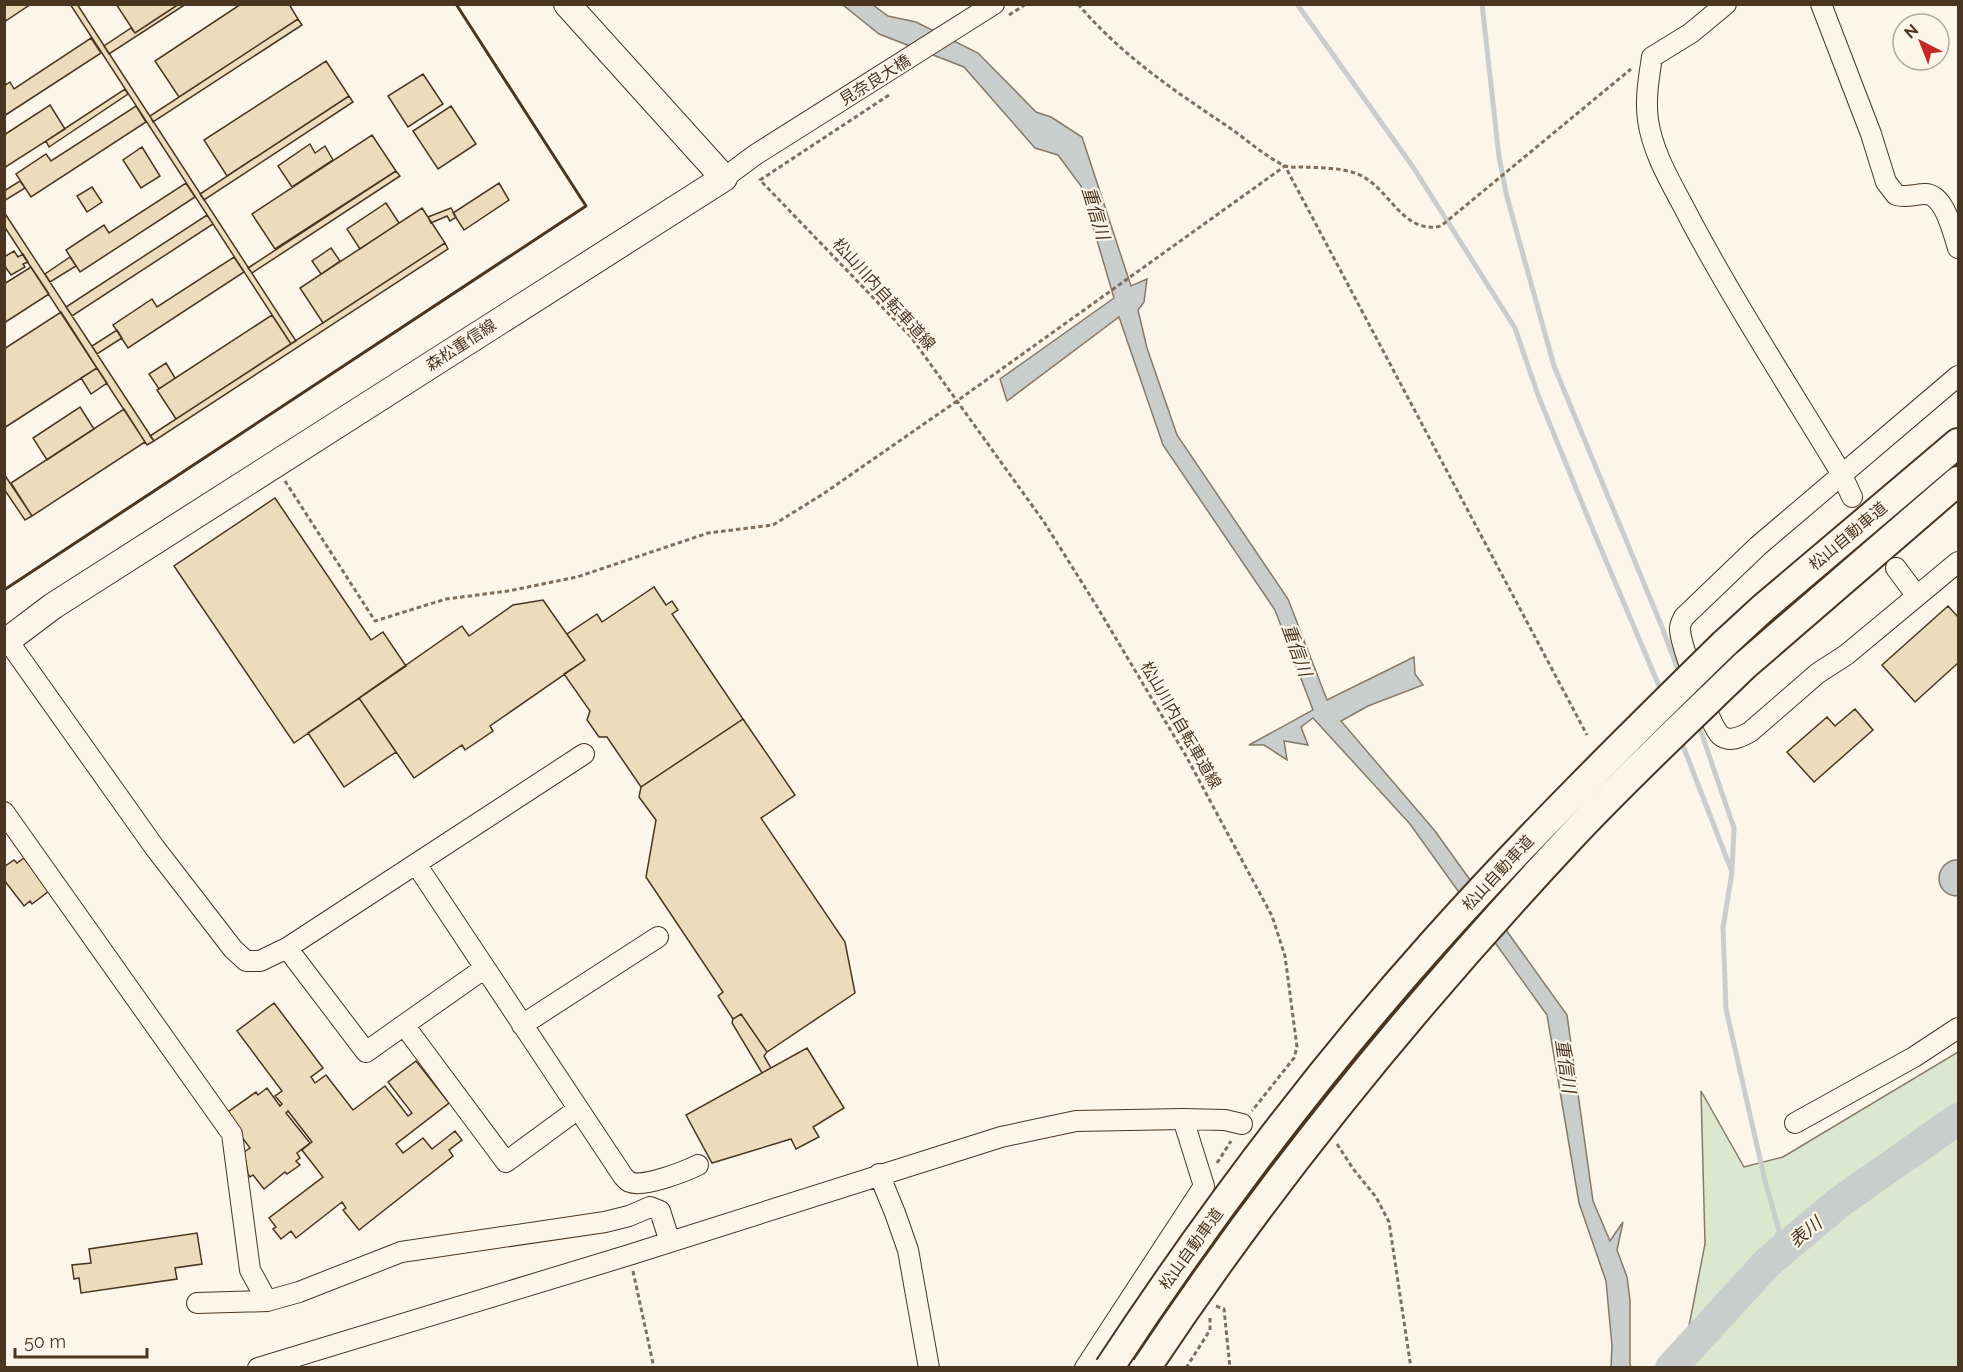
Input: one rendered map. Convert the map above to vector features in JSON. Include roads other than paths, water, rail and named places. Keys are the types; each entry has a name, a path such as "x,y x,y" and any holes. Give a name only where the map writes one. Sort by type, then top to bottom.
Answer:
{"highway":[{"name":"松山自動車道","path":"1109,1368 1154,1298 1249,1169 1332,1063 1433,943 1549,818 1724,644 1959,443"},
{"name":"松山自動車道","path":"1146,1368 1273,1187 1354,1084 1455,964 1570,838 1744,666 1959,482"}],"main road":[{"path":"567,4 724,178"},
{"name":"森松重信線","path":"6,642 53,606 724,178"}],"street":[{"name":"見奈良大橋","path":"724,178 755,155 994,4"},
{"path":"1726,4 1691,33 1652,57 1647,101 1648,121 1665,171 1719,270 1841,473 1852,497"},
{"path":"1821,4 1871,134 1886,182 1896,195 1906,197 1928,194 1937,199 1959,248"},
{"path":"1959,376 1841,473 1758,546 1684,617 1679,628 1688,659 1719,734 1727,739 1739,738 1750,732 1818,673 1864,641 1916,595 1959,562"},
{"path":"1896,568 1916,595"},
{"path":"6,642 155,848 233,949 242,958 253,961 265,960 287,948 584,754"},
{"path":"4,812 232,1134 250,1270 267,1301"},
{"path":"416,864 623,1176 631,1183 639,1184 683,1173 698,1165"},
{"path":"522,1025 658,937"},
{"path":"287,948 366,1052 485,968"},
{"path":"404,1025 506,1162 578,1109"},
{"path":"1795,1123 1959,1028"},
{"path":"1085,1368 1204,1186 1183,1119"},
{"path":"258,1368 629,1255 1001,1137 1076,1121 1183,1119 1225,1120 1242,1124"},
{"path":"879,1174 896,1213 908,1250 929,1368"},
{"path":"197,1303 267,1301 299,1292 401,1252 605,1222 629,1216 650,1207 660,1211 670,1242"}],"water":[{"name":"重信川","path":"843,5 873,5 888,16 916,22 978,53 1036,112 1051,117 1082,137 1131,286 1147,279 1144,302 1138,310 1147,348 1177,435 1288,599 1327,700 1414,657 1415,674 1423,685 1368,706 1341,721 1435,831 1567,1015 1593,1201 1610,1241 1623,1222 1617,1250 1627,1277 1630,1300 1631,1367 1611,1367 1612,1346 1606,1281 1579,1203 1547,1015 1410,824 1313,718 1301,727 1308,745 1284,741 1287,760 1264,745 1249,745 1313,710 1275,610 1163,445 1119,317 1007,401 1000,379 1114,298 1081,186 1058,155 1035,148 964,67 879,34"},
{"path":"1958,860 1958,896 1950,895 1945,891 1939,880 1942,868"}],"waterway":[{"path":"1297,4 1413,167 1515,328 1538,395 1662,693"},
{"path":"1482,4 1499,157 1507,197 1554,366 1680,675"},
{"path":"1698,723 1734,828 1732,870"},
{"path":"1680,738 1732,872 1723,928 1726,1009 1765,1181 1779,1230 1768,1262"},
{"name":"表川","path":"1671,1368 1768,1262 1841,1201 1958,1119"}]}
